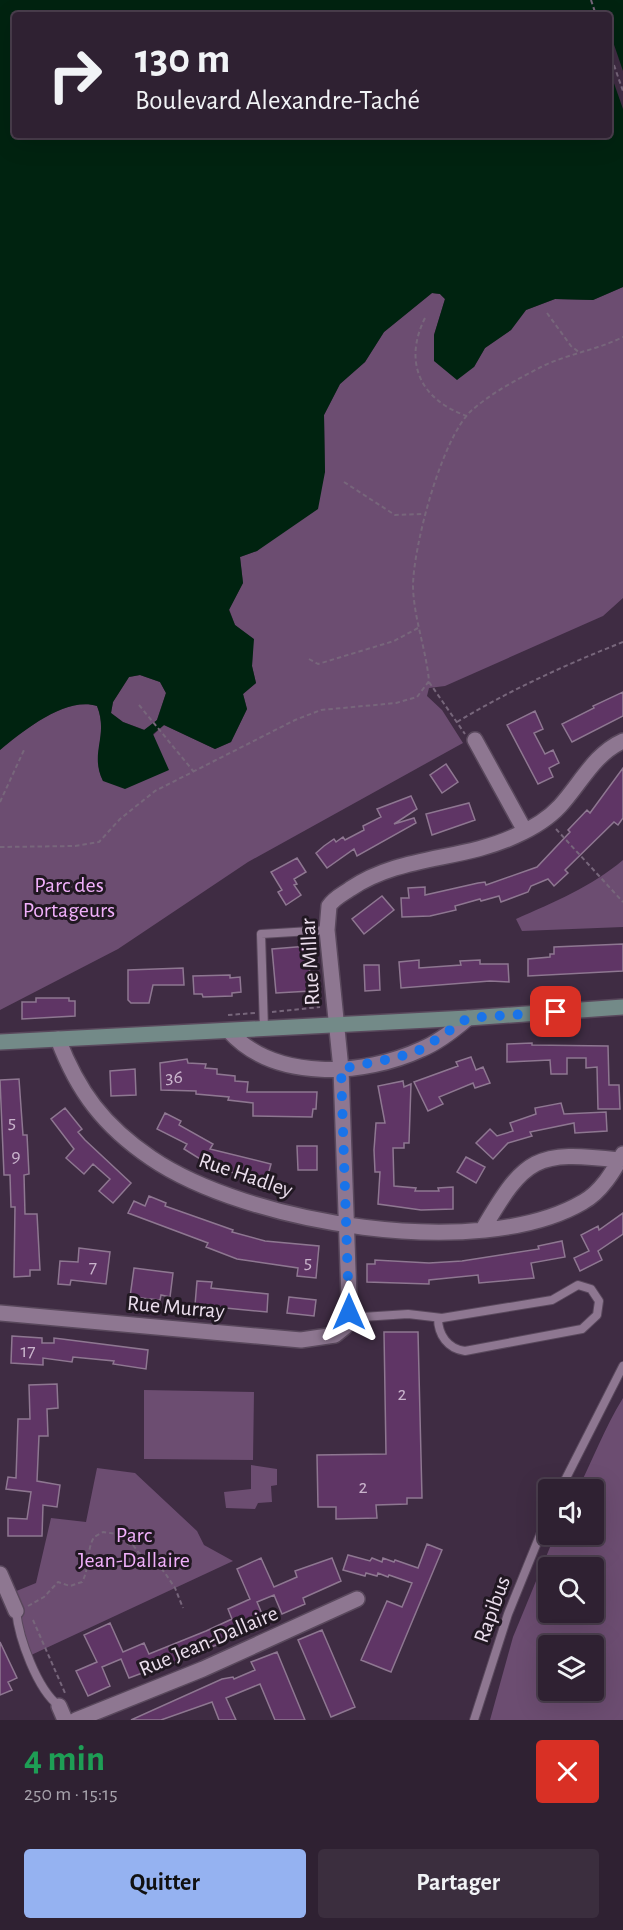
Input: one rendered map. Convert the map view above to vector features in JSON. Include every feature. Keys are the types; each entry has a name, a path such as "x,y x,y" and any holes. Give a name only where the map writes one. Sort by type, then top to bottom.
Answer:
{"main road":[{"path":"0,1042 468,1018 623,1007"}],"street":[{"path":"475,740 525,831"},
{"name":"Rue Millar","path":"346,1323 347,1225 341,1069 327,911 333,901 368,876 389,868 503,841 546,819 561,805 601,755 623,741"},
{"path":"229,1031 251,1050 279,1063 341,1069 399,1057 422,1049 468,1018"},
{"name":"Rue Hadley","path":"58,1039 90,1103 101,1118 151,1159 182,1177 269,1209 347,1225 422,1234 483,1229 528,1221 577,1205 598,1190 621,1157"},
{"name":"Rue Hadley","path":"483,1229 512,1182 527,1167 544,1159 564,1155 621,1157"},
{"name":"Rue Murray","path":"0,1313 302,1340 335,1335 346,1323"},
{"path":"0,1574 16,1611"},
{"name":"Rue Jean-Dallaire","path":"76,1720 203,1669 357,1599"}],"lane":[{"path":"264,1029 261,934 327,930"},
{"path":"346,1323 408,1314 438,1318 552,1300 572,1287 582,1285 596,1294 598,1310 594,1319 582,1329 465,1351 454,1348 444,1338 438,1318"},
{"path":"566,1479 623,1366"},
{"name":"Rapibus","path":"474,1720 508,1614 538,1539"},
{"path":"16,1611 18,1629 44,1690 62,1713"}],"path":[{"path":"612,60 623,91"},
{"path":"547,313 571,346 580,353"},
{"path":"425,318 417,334 414,363 419,380 447,409 467,416"},
{"path":"475,740 467,736 429,681 418,628 413,584 423,514 454,438 467,416 493,395 543,366 623,337"},
{"path":"344,482 395,515 423,514"},
{"path":"309,659 318,664 394,641 418,628"},
{"path":"457,722 501,696 576,660 623,642"},
{"path":"0,847 75,846 99,842 133,806 155,791 295,720 321,710 403,701 417,697 429,681"},
{"path":"139,705 194,772"},
{"path":"0,802 24,750"},
{"path":"546,819 623,902"},
{"path":"220,1016 322,1006"},
{"path":"16,1611 44,1598 58,1582 70,1586 82,1582 86,1573 91,1542 98,1534 110,1532 124,1536 128,1544 133,1545 139,1553 154,1560 175,1588 183,1608"},
{"path":"33,1620 65,1693 62,1713"}],"green space":[{"name":"Parc des Portageurs","path":"623,287 623,598 603,616 445,686 429,688 427,696 442,710 463,743 248,862 118,949 0,1010 0,750 46,717 72,706 85,704 97,706 100,717 98,762 103,781 164,725 215,749 231,742 247,709 243,694 256,683 252,666 253,639 235,625 229,609 243,583 240,557 257,551 325,472 324,415 340,384 365,362 384,332 432,293 440,294 445,299 434,335 474,367 485,348 511,330 526,310 555,299 593,300"},
{"path":"140,675 160,682 166,693 157,720 145,730 123,722 111,713 113,702 129,677"},
{"path":"623,860 623,927 522,931 516,919 585,886"},
{"path":"144,1390 254,1392 253,1460 144,1459"},
{"path":"623,1398 623,1720 490,1720 513,1637 538,1576 538,1623 604,1623 604,1557 546,1557 551,1545 604,1545 604,1479 583,1479"},
{"path":"251,1465 277,1469 277,1485 271,1486 272,1502 258,1503 255,1509 226,1508 224,1492 251,1489"},
{"name":"Parc Jean-Dallaire","path":"97,1468 135,1473 197,1531 204,1545 233,1561 29,1656 9,1594 36,1583 51,1518 86,1522"}],"shaded area":[{"path":"0,0 623,0 623,287 593,300 555,299 526,310 511,330 485,348 474,367 457,380 434,361 434,335 445,299 440,294 432,293 384,332 365,362 340,384 324,415 325,472 318,509 257,551 240,557 243,583 229,610 235,625 254,639 252,666 256,683 243,694 247,709 231,742 215,749 164,725 153,734 169,770 125,789 103,781 99,771 101,726 97,706 85,704 72,706 46,717 0,750","holes":["140,675 160,682 166,693 157,720 144,730 123,722 111,713 113,702 129,677"]}],"pier":[{"path":"612,39 623,71 623,109 612,78"}],"building":[{"path":"623,692 623,716 572,742 562,724"},
{"path":"535,711 543,729 534,733 545,754 553,750 559,763 549,768 553,777 538,784 507,725"},
{"path":"446,764 458,782 442,793 430,775"},
{"path":"623,768 623,818 618,825 614,822 565,870 568,873 554,886 548,879 531,886 528,892 501,902 499,896 455,906 456,910 430,916 402,917 401,898 409,898 408,888 425,887 425,895 478,883 485,882 486,885 537,867 587,810 590,813"},
{"path":"411,796 417,809 394,824 414,818 416,823 357,856 354,849 327,868 316,853 334,839 336,842 343,837 345,840 364,830 363,826 381,817 377,809"},
{"path":"469,803 475,820 432,835 426,814"},
{"path":"297,858 306,872 294,879 297,884 294,885 301,895 286,905 278,892 282,890 271,872"},
{"path":"382,896 394,910 364,934 352,919"},
{"path":"623,944 623,971 528,976 528,959 550,957 550,954 554,954 554,947"},
{"path":"308,946 311,991 276,993 272,949"},
{"path":"419,960 419,968 461,965 460,961 480,960 480,964 508,964 509,982 490,981 401,988 399,962"},
{"path":"364,965 379,965 380,990 365,991"},
{"path":"183,968 184,985 153,985 149,1003 131,1003 128,1000 128,970"},
{"path":"230,975 230,978 240,977 241,992 232,993 232,996 203,997 202,994 194,994 193,976"},
{"path":"36,998 69,998 69,1001 75,1001 75,1016 22,1019 22,1002 36,1002"},
{"path":"532,1043 532,1045 608,1046 609,1085 619,1085 620,1109 598,1109 597,1067 586,1068 586,1058 567,1058 567,1074 551,1074 550,1060 507,1062 507,1044"},
{"path":"471,1057 476,1070 483,1067 490,1083 475,1088 473,1083 439,1097 443,1104 428,1111 414,1082 458,1066 456,1062"},
{"path":"187,1059 188,1063 206,1064 205,1068 217,1069 217,1074 235,1076 235,1081 248,1082 247,1092 317,1092 316,1109 313,1109 312,1117 253,1116 253,1103 228,1100 229,1097 196,1094 196,1091 161,1090 160,1063"},
{"path":"135,1069 136,1095 111,1096 110,1071"},
{"path":"19,1079 23,1135 27,1135 29,1174 24,1175 25,1214 37,1214 40,1270 30,1270 30,1276 14,1277 15,1207 11,1207 10,1175 4,1175 0,1080"},
{"path":"403,1081 404,1087 411,1084 409,1143 404,1143 404,1148 393,1148 394,1186 416,1188 415,1191 439,1191 438,1188 453,1187 453,1209 421,1210 378,1204 380,1172 375,1172 376,1123 385,1123 378,1086"},
{"path":"561,1103 564,1114 606,1112 607,1131 575,1133 574,1123 530,1132 532,1136 508,1143 493,1159 476,1143 490,1129 497,1136 513,1131 510,1123 536,1114 535,1108"},
{"path":"65,1108 82,1129 78,1132 85,1140 131,1183 113,1203 99,1191 110,1179 93,1164 84,1174 66,1158 74,1149 51,1119"},
{"path":"165,1113 181,1121 179,1125 213,1144 210,1149 271,1164 266,1182 213,1167 184,1149 187,1144 157,1129"},
{"path":"297,1146 317,1146 317,1170 298,1170"},
{"path":"466,1157 485,1167 476,1183 457,1172"},
{"path":"149,1196 166,1203 165,1206 233,1230 232,1232 265,1241 319,1246 316,1278 297,1276 298,1268 237,1259 206,1247 208,1243 128,1213 134,1201 145,1206"},
{"path":"623,1213 623,1234 598,1251 602,1260 580,1271 574,1258 589,1251 581,1235 598,1226 599,1230"},
{"path":"562,1241 565,1257 531,1263 534,1278 479,1283 478,1275 429,1280 429,1284 367,1282 367,1264 375,1264 375,1260 429,1263 462,1261 539,1249 538,1246"},
{"path":"79,1248 110,1252 106,1284 71,1280 70,1285 58,1284 60,1261 78,1262"},
{"path":"134,1268 173,1273 170,1297 161,1295 160,1300 130,1297"},
{"path":"197,1281 212,1282 211,1288 268,1294 267,1312 195,1305"},
{"path":"289,1297 316,1300 314,1316 287,1313"},
{"path":"384,1332 418,1332 422,1498 407,1498 407,1504 376,1505 377,1518 336,1519 336,1507 318,1507 317,1455 386,1454"},
{"path":"12,1336 42,1338 42,1343 54,1343 54,1338 148,1350 146,1369 113,1364 114,1361 73,1357 72,1362 43,1358 43,1365 11,1363"},
{"path":"57,1384 58,1408 47,1409 48,1436 39,1436 37,1481 60,1485 57,1507 43,1505 42,1536 8,1536 8,1518 27,1519 31,1492 6,1489 8,1477 16,1478 18,1419 30,1419 29,1385"},
{"path":"427,1544 442,1550 391,1672 361,1660 387,1601 402,1607 412,1583 389,1575 388,1577 378,1573 377,1576 366,1573 365,1576 343,1570 348,1555 370,1561 372,1558 382,1562 383,1558 394,1562 395,1560 418,1568"},
{"path":"261,1558 274,1587 297,1577 295,1571 332,1558 341,1581 303,1598 305,1604 282,1614 274,1595 257,1602 265,1621 225,1642 181,1658 182,1660 170,1665 169,1663 129,1678 121,1659 102,1667 110,1686 88,1696 76,1671 97,1662 84,1635 110,1623 123,1652 144,1643 149,1654 206,1631 232,1619 228,1609 250,1599 237,1569"},
{"path":"322,1630 355,1707 331,1717 298,1640"},
{"path":"0,1642 17,1678 8,1682 12,1690 0,1695"},
{"path":"277,1652 305,1720 275,1720 260,1684 226,1698 236,1720 219,1720 212,1702 161,1720 131,1720 222,1679 233,1677 234,1679 255,1670 251,1662"}],"route":[{"path":"349,1312 341,1069 399,1057 422,1049 451,1032 468,1018 556,1012"}]}
